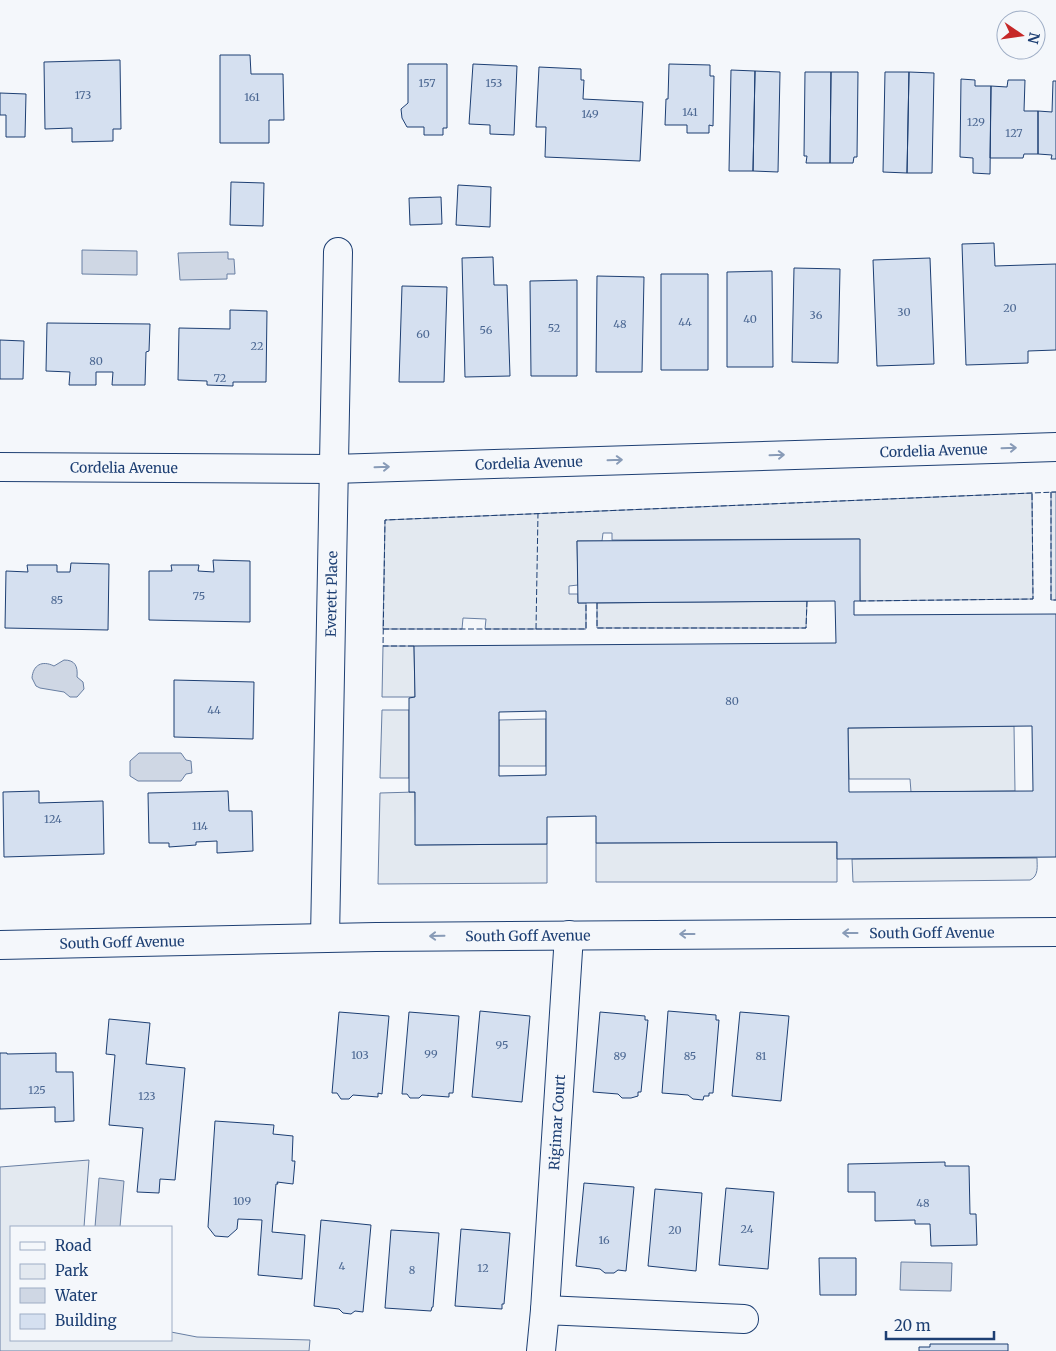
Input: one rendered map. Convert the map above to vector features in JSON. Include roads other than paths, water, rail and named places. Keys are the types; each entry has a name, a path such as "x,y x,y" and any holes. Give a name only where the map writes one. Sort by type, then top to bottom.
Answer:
{"street":[{"name":"Everett Place","path":"325,938 338,252"},
{"name":"Cordelia Avenue","path":"0,467 333,469 1056,447"},
{"name":"South Goff Avenue","path":"0,945 325,938 1056,932"},
{"name":"Rigimar Court","path":"541,1351 569,935"},
{"path":"545,1310 744,1318"}],"water":[{"path":"82,250 137,251 137,275 82,274"},
{"path":"228,252 228,259 234,259 235,274 227,274 227,279 180,280 178,253"},
{"path":"64,660 75,664 77,677 83,682 84,689 77,697 70,697 64,692 40,688 36,686 32,678 34,670 39,665 50,664 54,666"},
{"path":"139,753 181,753 186,760 191,761 192,773 186,774 181,781 138,781 130,776 130,761"},
{"path":"99,1178 124,1181 120,1226 95,1226"},
{"path":"901,1262 952,1263 951,1291 900,1290"}]}
